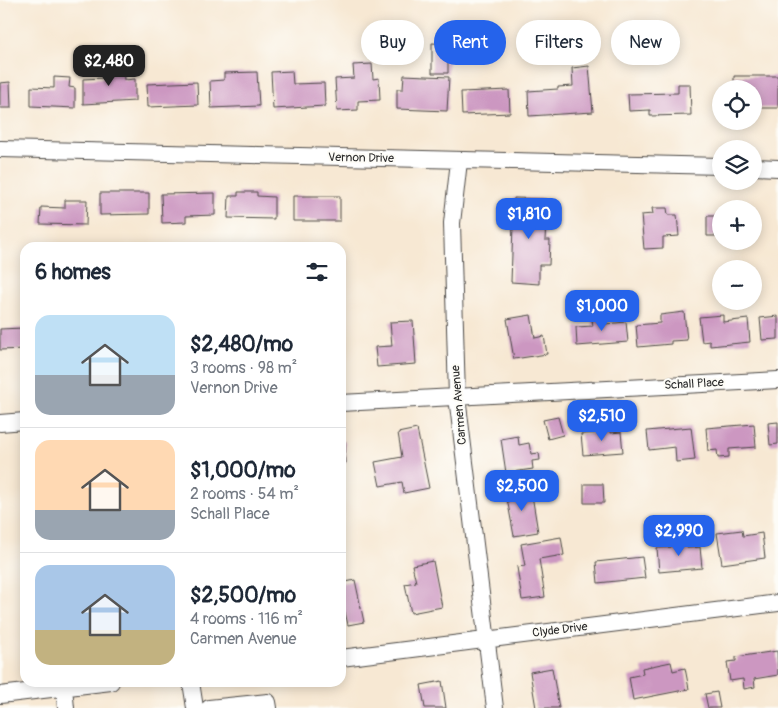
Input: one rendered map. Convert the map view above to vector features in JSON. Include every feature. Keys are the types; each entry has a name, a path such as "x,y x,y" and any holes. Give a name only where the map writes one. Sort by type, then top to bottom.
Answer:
{"street":[{"name":"Vernon Drive","path":"0,149 712,166"},
{"name":"Carmen Avenue","path":"459,160 452,223 456,397 495,708"},
{"path":"762,167 778,168"},
{"name":"Schall Place","path":"346,403 778,380"},
{"path":"0,422 20,421"},
{"name":"Clyde Drive","path":"346,657 778,604"},
{"path":"0,695 72,687"},
{"path":"192,687 195,708"},
{"path":"64,688 66,708"},
{"path":"209,708 268,702 269,708"}],"building":[{"path":"432,43 434,43 434,65 448,65 448,73 432,73"},
{"path":"123,65 124,80 135,79 135,101 83,104 83,79 103,78 102,66"},
{"path":"353,65 372,65 373,79 379,78 380,100 358,101 358,110 337,111 335,79 354,78"},
{"path":"589,66 593,112 529,116 528,91 573,86 572,68"},
{"path":"292,71 293,84 324,83 325,106 273,109 271,72"},
{"path":"257,72 259,106 211,108 210,81 224,80 224,73"},
{"path":"404,75 449,77 447,111 397,109 397,89 403,89"},
{"path":"734,76 778,76 778,108 762,108 762,80 734,80"},
{"path":"54,77 70,78 69,87 75,88 75,108 31,106 31,87 54,88"},
{"path":"10,82 11,108 0,108 0,83"},
{"path":"197,82 198,105 148,107 147,84"},
{"path":"678,84 690,84 691,115 650,116 650,110 629,111 628,94 678,93"},
{"path":"509,90 510,113 462,115 461,92"},
{"path":"238,192 257,192 257,196 274,197 274,219 228,218 229,196 238,196"},
{"path":"100,193 149,193 149,214 100,215"},
{"path":"215,193 215,215 186,216 186,222 162,223 161,194"},
{"path":"293,196 340,196 340,221 293,221"},
{"path":"514,198 547,199 545,240 550,240 549,265 539,265 539,284 511,282"},
{"path":"65,200 87,200 86,225 40,224 41,207 65,208"},
{"path":"652,208 667,208 668,215 677,215 679,236 663,237 663,248 644,249 641,215 653,214"},
{"path":"707,216 712,216 712,236 707,236"},
{"path":"604,312 605,324 626,322 628,342 577,346 576,327 593,326 591,313"},
{"path":"684,312 687,340 671,341 671,344 638,347 636,325 660,323 660,315"},
{"path":"531,315 535,338 544,336 547,354 514,359 507,319"},
{"path":"723,315 723,322 748,319 750,342 710,346 710,341 702,342 699,317"},
{"path":"778,316 778,339 762,340 760,318"},
{"path":"413,321 416,364 377,367 375,347 392,346 390,322"},
{"path":"20,328 20,349 0,350 0,329"},
{"path":"558,417 563,435 548,439 543,420"},
{"path":"778,422 778,444 770,445 768,423"},
{"path":"754,424 756,447 729,449 729,457 718,458 717,450 708,451 706,428"},
{"path":"691,427 695,460 676,462 675,447 649,450 647,431"},
{"path":"611,428 611,433 621,432 623,452 583,455 581,434 595,433 595,429"},
{"path":"417,429 429,488 404,493 402,482 380,486 375,462 402,457 398,433"},
{"path":"518,436 519,445 529,443 531,454 539,453 540,460 532,461 533,469 506,473 501,439"},
{"path":"584,484 603,484 604,503 584,503"},
{"path":"531,489 538,532 514,536 506,493"},
{"path":"742,530 743,536 762,533 765,558 722,564 717,533"},
{"path":"561,537 564,555 539,559 545,597 522,600 517,567 525,566 521,544"},
{"path":"687,540 687,548 700,547 702,568 659,572 657,548 671,547 670,541"},
{"path":"642,557 645,578 598,583 596,562"},
{"path":"433,561 442,607 411,613 405,584 416,582 412,565"},
{"path":"355,580 364,622 348,625 346,616 346,582"},
{"path":"777,651 778,675 754,679 755,687 744,689 743,679 730,681 727,662 736,661 736,657"},
{"path":"671,662 673,671 685,668 689,689 633,700 629,677 643,674 642,668"},
{"path":"552,668 559,708 536,708 530,672"},
{"path":"442,681 446,708 425,708 421,685"},
{"path":"717,692 720,708 708,708 705,694"}]}
